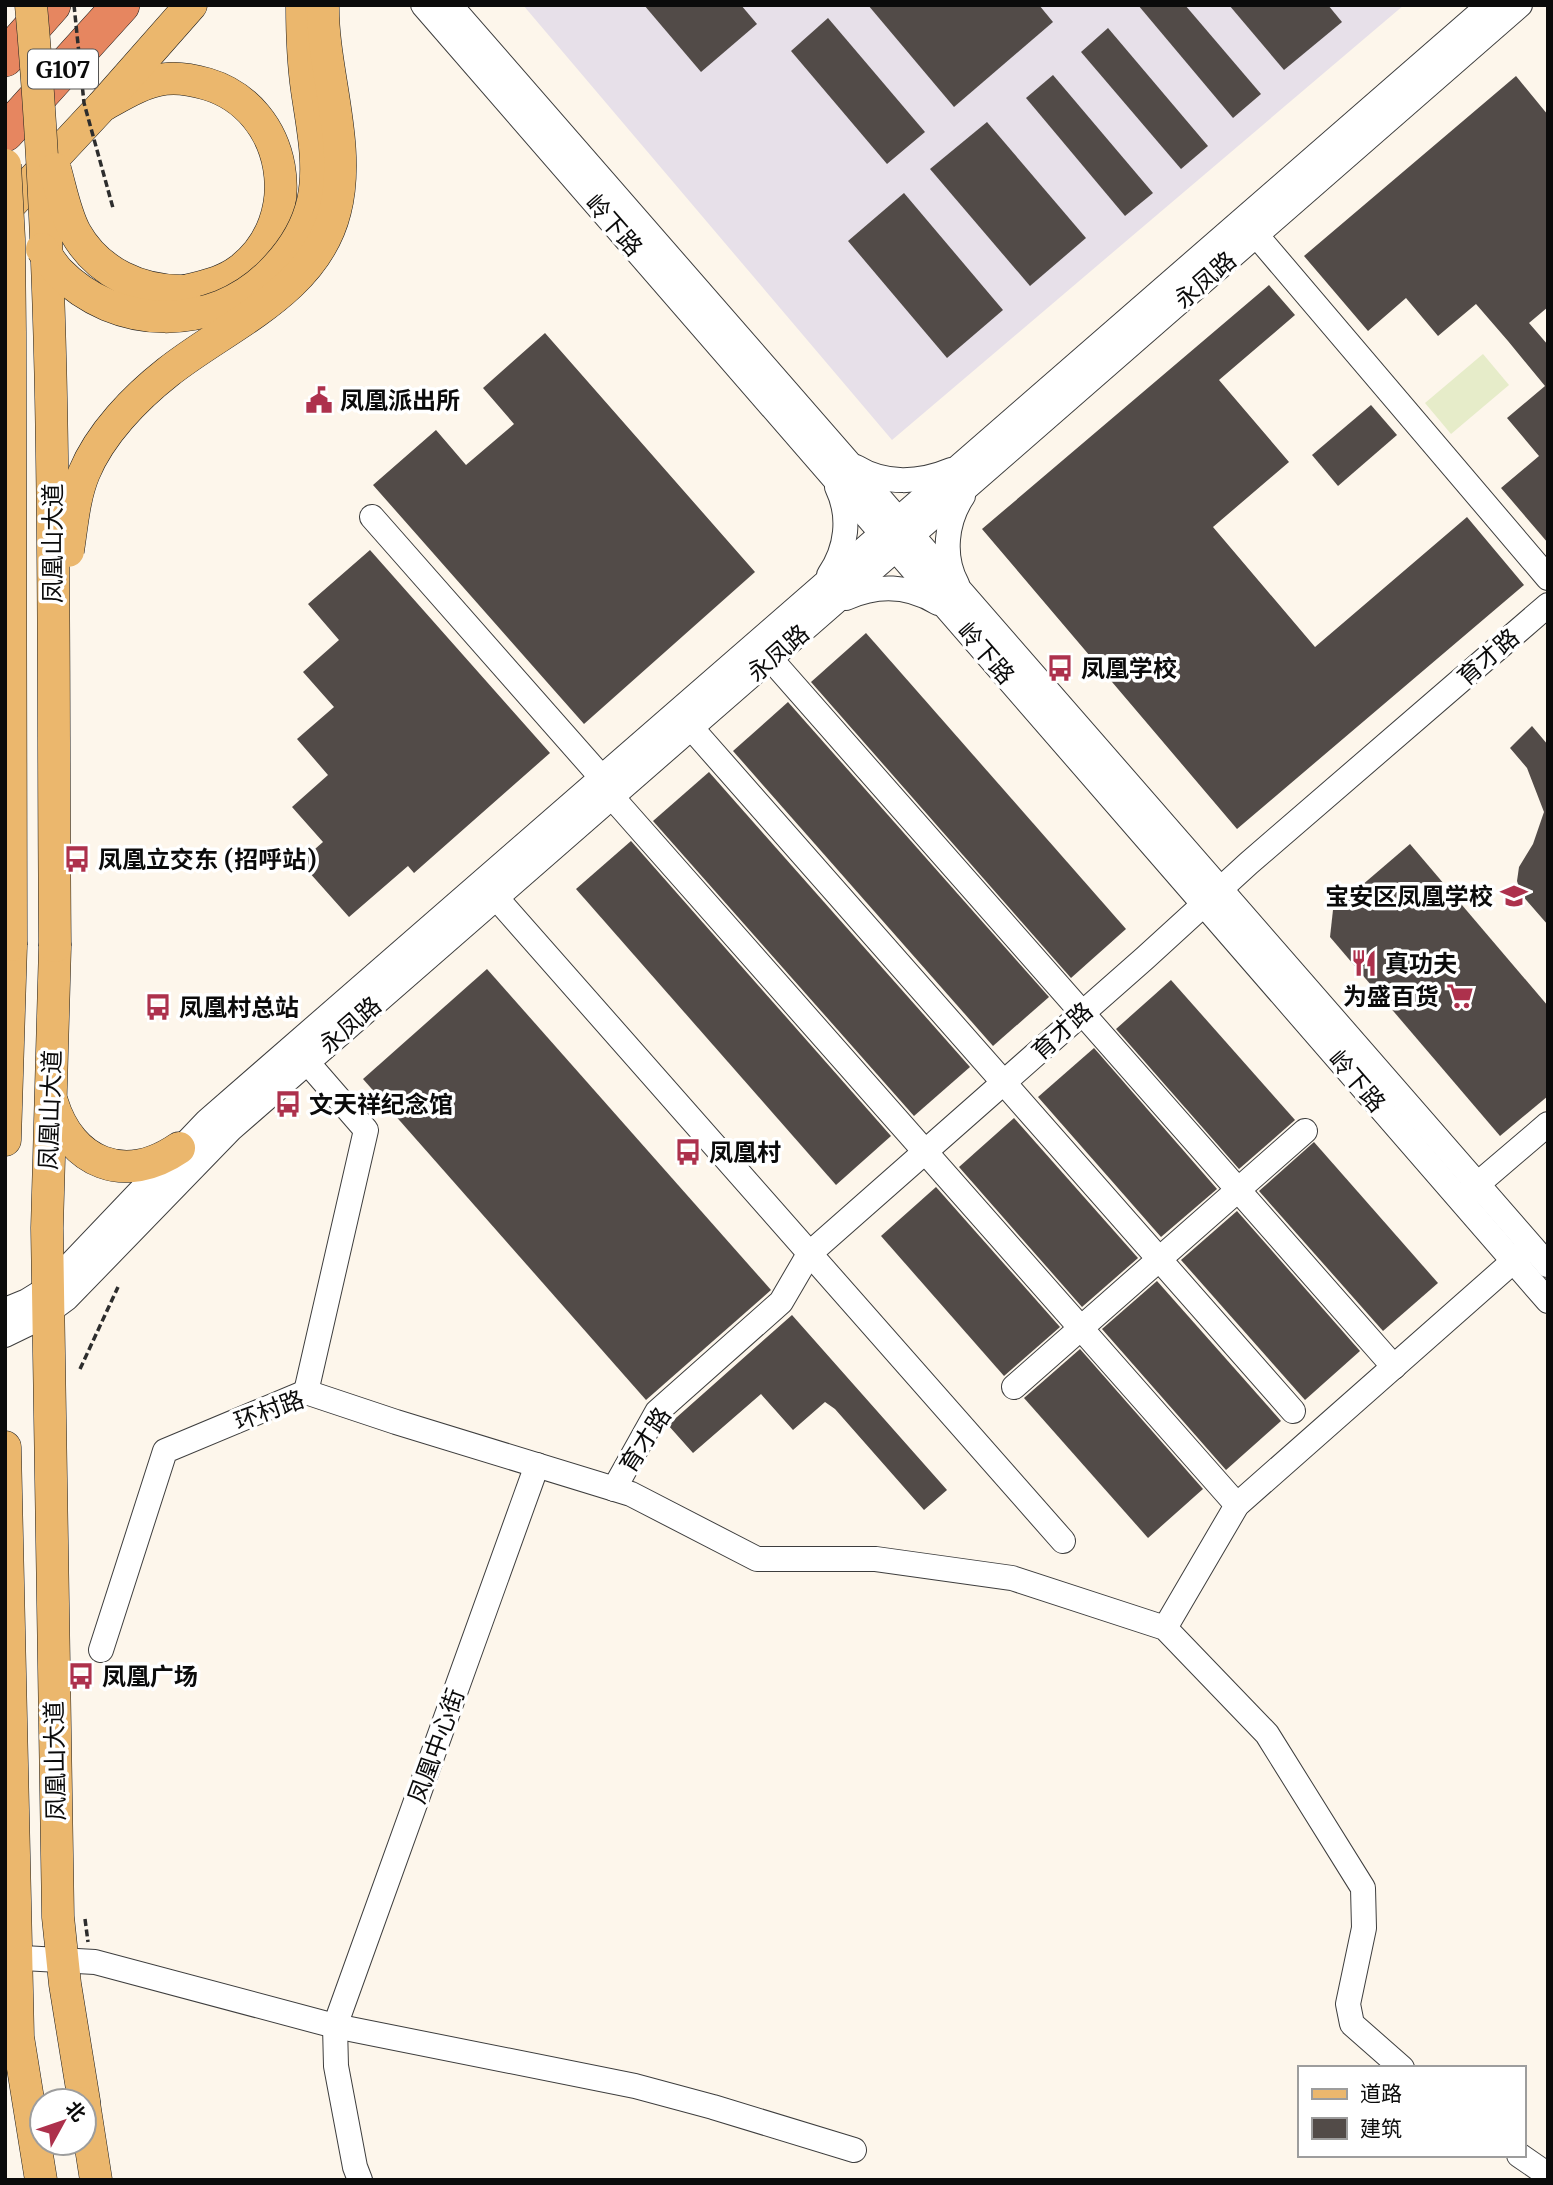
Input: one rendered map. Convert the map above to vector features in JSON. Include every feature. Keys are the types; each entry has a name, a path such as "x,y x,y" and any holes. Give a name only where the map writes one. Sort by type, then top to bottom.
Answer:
{"highway":[{"name":"G107","path":"5,58 52,5"},
{"name":"G107","path":"5,133 121,5"}],"main road":[{"path":"31,5 41,117 75,232 95,259 139,285 163,292 185,291 216,284 239,271 260,251 274,225 282,197 281,171 274,143 256,115 240,100 219,88 193,79 167,78 149,82 102,107"},
{"path":"5,209 102,107 191,5"},
{"path":"5,146 28,221 41,248 57,270 99,302 153,316 181,317 208,312 234,302 259,286 283,261 303,232 313,200 315,160 302,5"},
{"path":"52,642 77,495 84,473 96,450 141,395 167,372 260,309 296,278 324,238 335,212 339,188 339,152 323,5"},
{"name":"凤凰山大道","path":"41,117 53,485 55,946 48,1301 58,1917 82,2087"},
{"name":"凤凰山大道","path":"5,165 10,292 10,945 5,1140"},
{"path":"50,1097 59,1122 72,1139 89,1154 108,1164 142,1166 179,1148"},
{"name":"凤凰山大道","path":"5,1447 12,2025 41,2180"},
{"name":"凤凰山大道","path":"92,2157 96,2180"}],"street":[{"name":"岭下路","path":"423,5 834,463 1522,1254 1548,1301"},
{"name":"岭下路","path":"450,5 834,463"},
{"name":"永凤路","path":"48,1301 179,1148 207,1121 489,890 970,472 1250,227 1489,5"},
{"name":"永凤路","path":"1250,227 1520,5"},
{"path":"1250,227 1548,578"},
{"path":"834,463 872,475 901,480 970,472 953,513 948,540 958,605 896,588 864,591 822,600 838,560 846,527 834,463"},
{"path":"372,517 925,1152 1237,1505"},
{"name":"育才路","path":"614,1489 657,1412 781,1302 809,1254 1212,897 1548,605"},
{"path":"764,651 1394,1367"},
{"path":"685,720 1293,1410"},
{"path":"489,890 1063,1541"},
{"name":"永凤路","path":"48,1301 74,1292 211,1147 307,1062 489,890"},
{"path":"306,1392 366,1130 307,1062"},
{"path":"1468,1192 1548,1124"},
{"path":"1014,1387 1305,1131"},
{"name":"岭下路","path":"1522,1254 1548,1265"},
{"path":"1400,2066 1352,2024 1348,2004 1364,1928 1363,1888 1267,1734 1165,1628 1237,1505 1522,1254"},
{"path":"5,1310 48,1301"},
{"path":"5,1335 48,1301"},
{"name":"环村路","path":"101,1650 165,1451 306,1392 631,1494 757,1559 876,1559 1012,1578 1165,1628"},
{"name":"凤凰中心街","path":"335,2026 537,1465"},
{"path":"11,1957 95,1962 335,2026 635,2086 853,2150"},
{"path":"335,2026 336,2066 355,2167 360,2180"},
{"path":"1522,2157 1548,2175"}],"path":[{"path":"74,5 84,103 113,208"},
{"path":"80,1369 118,1287"}],"shaded area":[{"path":"523,5 1404,5 892,440"}],"green space":[{"path":"1483,354 1509,385 1451,434 1425,403"}],"building":[{"path":"644,5 741,5 757,24 701,72"},
{"path":"868,5 1039,5 1053,22 954,107"},
{"path":"1138,5 1185,5 1261,94 1233,118"},
{"path":"1229,5 1328,5 1342,22 1284,70"},
{"path":"828,18 925,132 887,164 791,51"},
{"path":"1108,28 1208,146 1181,169 1081,52"},
{"path":"1053,75 1153,193 1125,216 1026,98"},
{"path":"1516,76 1548,115 1548,307 1529,323 1548,345 1548,543 1501,488 1539,456 1507,418 1545,386 1508,341 1476,304 1438,336 1406,298 1368,331 1304,256"},
{"path":"987,122 1086,238 1030,286 930,169"},
{"path":"904,193 1003,310 947,358 848,241"},
{"path":"1269,285 1295,315 1219,380 1289,462 1213,527 1315,647 1467,517 1524,585 1237,829 982,529"},
{"path":"545,333 755,572 584,724 373,485 436,430 466,465 514,424 483,388"},
{"path":"1371,405 1397,435 1338,486 1312,455"},
{"path":"370,550 550,753 414,873 408,866 349,917 300,862 323,842 292,807 328,775 297,739 334,707 303,672 339,640 308,604"},
{"path":"866,633 1126,929 1071,978 811,682"},
{"path":"788,702 1049,997 993,1046 733,751"},
{"path":"1532,726 1548,745 1548,925 1521,894 1517,881 1519,867 1533,844 1544,812 1527,768 1510,748"},
{"path":"709,772 970,1067 914,1116 653,821"},
{"path":"631,841 891,1136 836,1185 576,889"},
{"name":"为盛百货","path":"1410,844 1548,1006 1548,1096 1500,1136 1330,937 1333,910"},
{"path":"487,969 771,1290 646,1400 363,1079"},
{"path":"1171,980 1295,1120 1239,1169 1116,1029"},
{"path":"1094,1048 1217,1189 1161,1237 1038,1097"},
{"path":"1014,1118 1138,1258 1082,1307 959,1167"},
{"path":"1314,1142 1438,1283 1383,1331 1259,1191"},
{"path":"936,1187 1060,1327 1004,1376 881,1236"},
{"path":"1237,1211 1360,1351 1305,1400 1181,1260"},
{"path":"1157,1281 1281,1421 1226,1470 1102,1329"},
{"path":"792,1315 947,1490 924,1510 835,1409 825,1402 793,1430 761,1394 693,1453 668,1425"},
{"path":"1080,1349 1203,1489 1148,1538 1024,1398"}],"place":[{"name":"凤凰派出所","path":"319,400"},
{"name":"凤凰学校","path":"1060,668"},
{"name":"凤凰立交东 (招呼站)","path":"77,859"},
{"name":"宝安区凤凰学校","path":"1514,896"},
{"name":"真功夫","path":"1364,963"},
{"name":"为盛百货","path":"1460,996"},
{"name":"凤凰村总站","path":"158,1007"},
{"name":"文天祥纪念馆","path":"288,1104"},
{"name":"凤凰村","path":"688,1152"},
{"name":"凤凰广场","path":"81,1676"}]}
